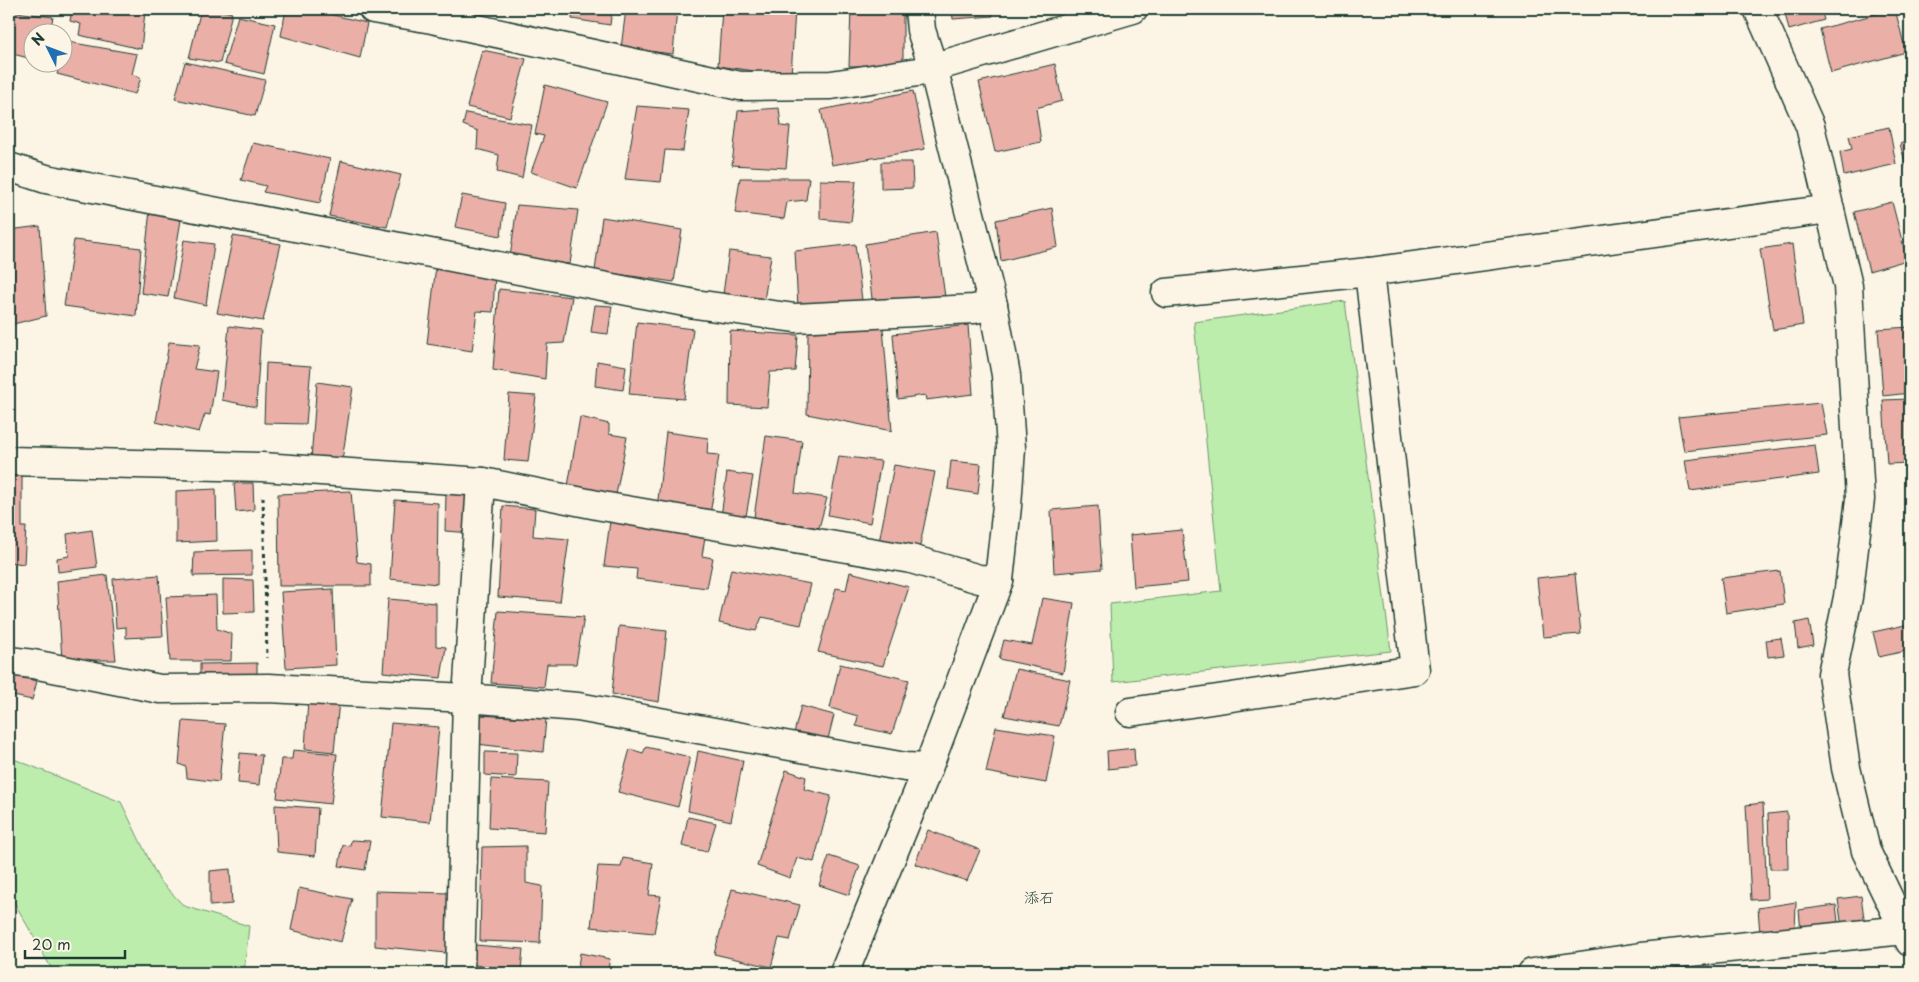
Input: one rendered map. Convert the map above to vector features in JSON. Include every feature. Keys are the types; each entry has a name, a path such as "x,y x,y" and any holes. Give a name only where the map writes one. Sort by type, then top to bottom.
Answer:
{"street":[{"path":"373,9 432,14 740,86 831,85 918,72 1133,9"},
{"path":"844,973 928,768 999,580 1007,506 1010,448 1006,375 993,305 933,67 921,30 919,9"},
{"path":"1532,973 1641,957 1907,936 1866,851 1846,768 1832,674 1848,597 1860,500 1848,286 1810,126 1758,9"},
{"path":"9,167 46,179 695,304 795,318 974,310 993,305"},
{"path":"1166,293 1369,272 1830,209"},
{"path":"1130,712 1416,670 1369,272"},
{"path":"9,461 262,467 483,482 602,506 911,559 979,579 999,580"},
{"path":"460,973 467,698 480,498 483,482"},
{"path":"9,661 160,689 268,688 467,698 578,706 905,767 928,768"}],"path":[{"path":"262,467 268,688"}],"green space":[{"path":"1345,301 1391,651 1113,682 1110,604 1221,591 1194,322"},
{"path":"9,757 121,802 159,880 184,906 249,926 244,973 54,973 9,893"}],"building":[{"path":"72,9 132,9 145,12 141,49 79,35 81,24 70,21"},
{"path":"201,9 216,9 232,13 220,63 189,58"},
{"path":"286,9 308,9 367,23 360,58 281,36"},
{"path":"528,9 551,9 550,14"},
{"path":"573,9 612,9 610,25 572,19"},
{"path":"626,9 677,9 673,54 621,48"},
{"path":"722,9 795,9 791,76 718,66"},
{"path":"851,9 903,9 903,66 849,66"},
{"path":"952,9 992,9 993,16 953,19"},
{"path":"1784,9 1821,9 1824,20 1789,30"},
{"path":"1895,9 1906,52 1831,73 1820,29"},
{"path":"1903,9 1910,9 1910,30"},
{"path":"9,11 53,17 52,22 22,22 22,56 9,53"},
{"path":"238,16 275,24 264,74 224,64"},
{"path":"72,43 137,54 132,74 141,78 135,94 57,74 58,72 72,72"},
{"path":"482,50 526,59 510,117 467,107"},
{"path":"185,62 265,80 255,116 175,99"},
{"path":"1055,64 1062,101 1036,108 1041,142 995,152 979,82"},
{"path":"545,85 607,102 577,188 531,172 544,136 535,134"},
{"path":"913,91 925,149 832,165 821,110"},
{"path":"637,106 689,110 683,151 665,150 661,182 625,179"},
{"path":"779,108 781,126 790,127 786,168 732,165 738,111"},
{"path":"466,113 532,125 522,178 497,172 499,155 477,149 478,131 463,125"},
{"path":"1889,127 1896,164 1844,176 1840,152 1852,149 1849,136"},
{"path":"1910,140 1910,178 1900,144"},
{"path":"253,143 330,159 320,203 263,192 266,186 241,180"},
{"path":"341,161 401,175 387,227 329,216"},
{"path":"881,162 912,162 913,188 881,189"},
{"path":"740,178 809,178 806,200 787,202 784,219 735,213"},
{"path":"820,180 856,181 851,222 820,219"},
{"path":"462,195 505,203 501,236 455,227"},
{"path":"1892,202 1907,260 1869,271 1854,212"},
{"path":"517,205 578,210 570,264 510,258"},
{"path":"1052,208 1058,247 1001,261 996,220"},
{"path":"150,210 182,214 168,297 141,293"},
{"path":"602,217 682,230 674,282 595,271"},
{"path":"40,226 46,316 9,325 9,230"},
{"path":"936,232 945,297 873,306 865,244"},
{"path":"233,236 281,244 263,321 217,313"},
{"path":"74,240 141,248 136,316 64,306"},
{"path":"184,240 214,244 206,305 174,298"},
{"path":"855,244 862,300 798,308 795,251"},
{"path":"1792,244 1803,325 1773,330 1760,249"},
{"path":"729,251 771,256 764,301 723,294"},
{"path":"436,265 495,274 493,312 477,311 472,351 427,344"},
{"path":"499,289 572,297 564,343 547,344 545,379 493,370"},
{"path":"595,305 612,306 608,334 591,332"},
{"path":"637,322 693,329 684,399 629,394"},
{"path":"968,325 973,394 926,400 925,395 898,399 893,334"},
{"path":"229,326 261,330 256,407 222,400"},
{"path":"1910,327 1910,393 1883,396 1878,329"},
{"path":"883,328 892,431 807,414 808,332"},
{"path":"730,331 798,335 795,371 770,372 767,407 729,405"},
{"path":"169,342 200,345 194,369 217,372 210,415 205,414 199,432 156,422"},
{"path":"597,361 626,366 623,390 595,386"},
{"path":"266,363 311,366 306,424 264,423"},
{"path":"317,382 353,387 342,461 311,459"},
{"path":"509,394 536,396 528,462 504,460"},
{"path":"1910,399 1910,463 1887,464 1883,400"},
{"path":"1821,403 1827,435 1684,451 1678,417"},
{"path":"580,417 609,424 609,434 627,437 616,495 568,486"},
{"path":"666,432 708,438 707,454 719,455 710,515 657,508"},
{"path":"766,436 802,441 795,493 827,498 819,528 754,517"},
{"path":"1815,445 1819,474 1690,491 1685,460"},
{"path":"839,456 881,461 870,523 828,515"},
{"path":"951,461 981,464 978,494 948,489"},
{"path":"894,465 935,472 919,550 879,542"},
{"path":"727,472 753,476 745,522 721,517"},
{"path":"9,476 22,476 22,527 26,527 24,564 9,562"},
{"path":"234,483 253,483 254,510 236,512"},
{"path":"216,489 217,541 176,543 176,491"},
{"path":"351,491 357,562 371,564 371,586 279,586 278,494"},
{"path":"446,494 475,496 473,533 445,531"},
{"path":"395,500 438,503 437,584 390,579"},
{"path":"503,506 535,509 533,536 569,539 560,602 498,597"},
{"path":"1098,506 1102,569 1054,573 1051,510"},
{"path":"610,521 706,530 702,556 713,558 707,588 636,579 637,569 604,566"},
{"path":"92,530 97,567 58,572 57,558 69,556 67,534"},
{"path":"1182,530 1188,582 1134,587 1130,535"},
{"path":"252,550 252,575 193,576 194,552"},
{"path":"731,569 811,584 801,625 762,617 756,631 719,623"},
{"path":"1780,571 1784,604 1726,613 1721,578"},
{"path":"850,572 909,587 883,666 818,652 836,588 846,590"},
{"path":"1575,574 1581,634 1543,637 1537,578"},
{"path":"107,575 116,660 62,660 57,581"},
{"path":"159,575 163,636 126,638 126,627 116,628 113,579"},
{"path":"223,579 253,580 254,612 223,613"},
{"path":"333,589 336,665 286,668 281,592"},
{"path":"216,595 217,629 232,634 231,661 170,661 166,597"},
{"path":"1042,598 1074,603 1063,673 999,659 1004,640 1032,645"},
{"path":"388,599 436,603 436,646 446,647 441,678 383,672"},
{"path":"498,611 584,617 576,664 547,664 544,687 491,683"},
{"path":"1809,620 1813,645 1798,648 1795,623"},
{"path":"1910,624 1910,650 1879,657 1873,632"},
{"path":"619,626 667,631 659,702 612,694"},
{"path":"1781,638 1784,655 1768,657 1766,640"},
{"path":"257,663 257,683 200,683 200,664"},
{"path":"840,664 909,680 892,734 856,726 858,716 830,708"},
{"path":"1016,669 1070,680 1059,726 1004,716"},
{"path":"9,675 37,681 32,700 9,695"},
{"path":"308,699 339,701 334,752 305,749"},
{"path":"801,706 834,715 827,743 793,737"},
{"path":"479,715 546,719 543,752 477,744"},
{"path":"183,721 225,724 219,782 187,778 186,767 179,764"},
{"path":"391,723 439,727 430,822 382,817"},
{"path":"996,727 1055,736 1046,783 986,772"},
{"path":"646,747 690,757 678,807 618,792 630,749 643,753"},
{"path":"1134,748 1135,766 1108,769 1107,751"},
{"path":"293,750 337,754 331,804 277,798 281,759 292,759"},
{"path":"698,751 743,761 731,821 688,811"},
{"path":"485,752 517,753 516,777 485,775"},
{"path":"240,753 262,755 259,785 238,783"},
{"path":"786,770 806,777 804,789 831,796 814,862 797,858 790,878 757,866"},
{"path":"491,779 548,782 545,832 489,828"},
{"path":"1763,803 1767,899 1751,900 1746,805"},
{"path":"275,805 318,808 315,856 277,852"},
{"path":"1787,812 1788,869 1770,869 1768,814"},
{"path":"688,817 716,823 707,852 682,846"},
{"path":"928,830 980,850 967,881 915,864"},
{"path":"351,840 370,841 365,870 339,866 343,845 350,846"},
{"path":"526,846 526,883 542,886 540,943 480,941 482,847"},
{"path":"829,856 860,866 849,895 819,885"},
{"path":"623,858 653,863 649,895 661,896 654,933 591,927 598,866 621,867"},
{"path":"230,869 232,904 210,906 210,871"},
{"path":"299,888 352,899 341,942 291,930"},
{"path":"732,889 800,905 790,940 779,938 771,967 714,954"},
{"path":"375,891 450,893 446,953 375,946"},
{"path":"1861,896 1865,925 1842,928 1838,899"},
{"path":"1796,902 1795,932 1760,934 1758,908"},
{"path":"1836,905 1839,930 1801,932 1799,910"},
{"path":"475,945 523,949 521,970 474,965"},
{"path":"580,953 610,959 607,973 577,973"},
{"path":"274,970 325,970 325,973 274,973"}],"district":[{"name":"添石","path":"1039,896"}]}
